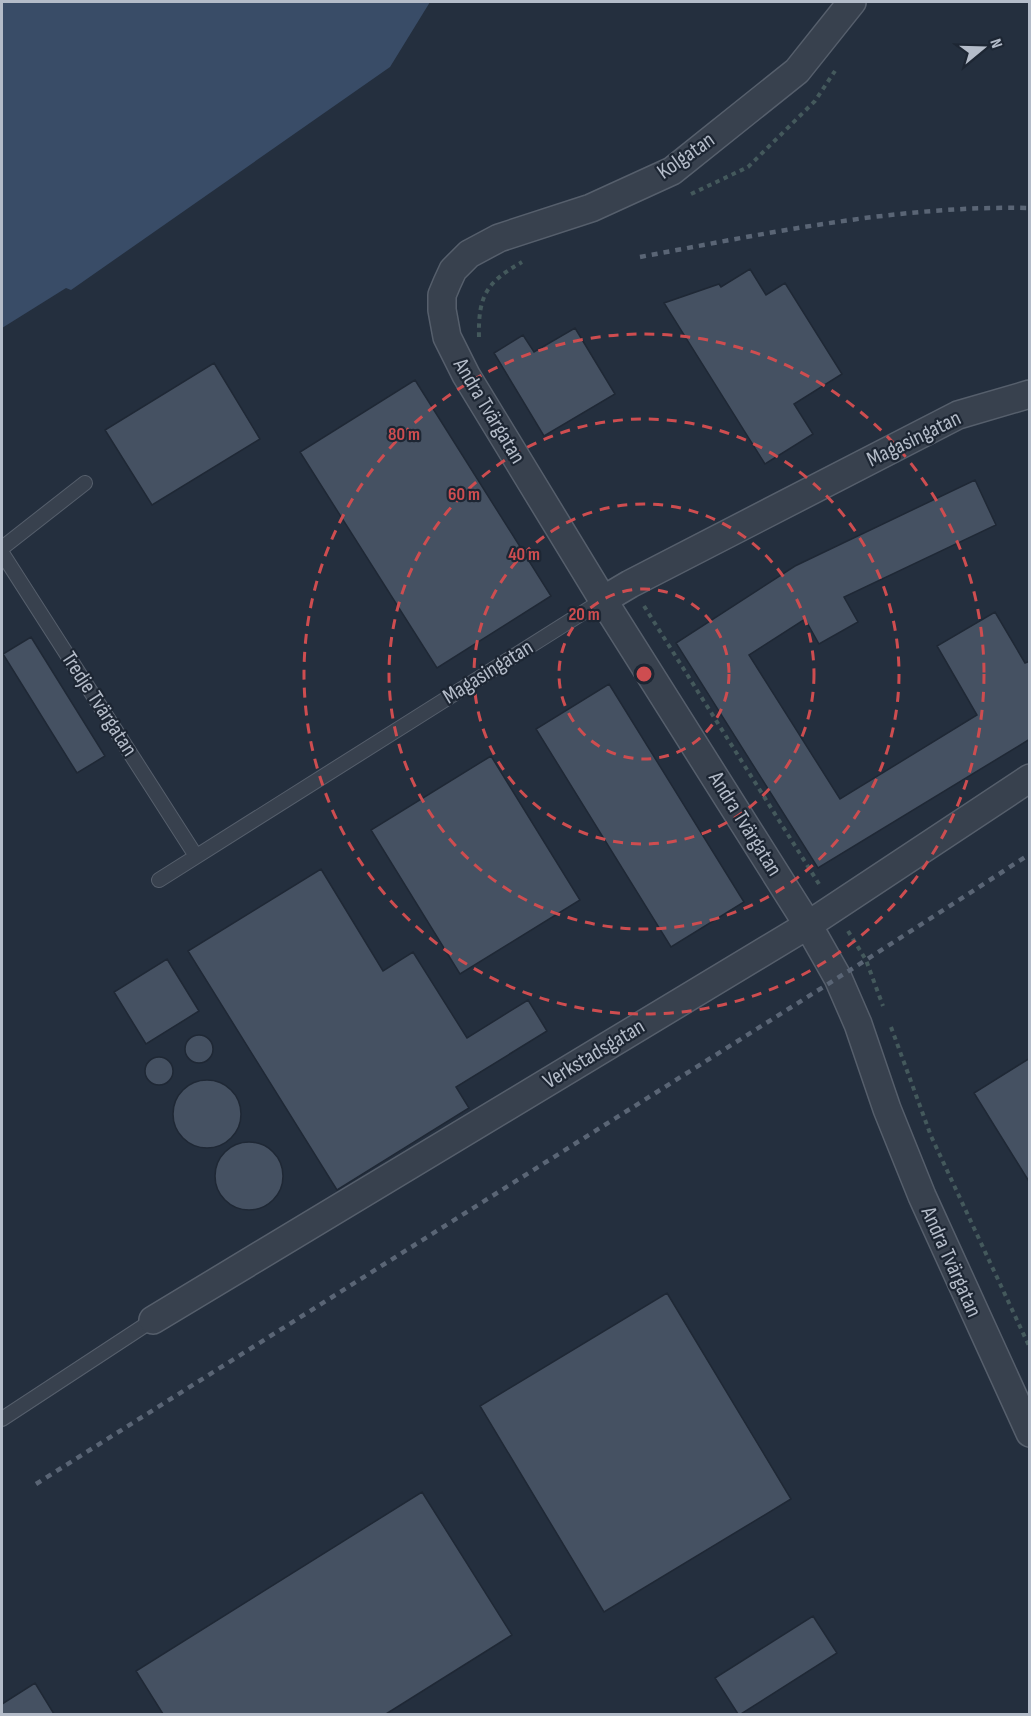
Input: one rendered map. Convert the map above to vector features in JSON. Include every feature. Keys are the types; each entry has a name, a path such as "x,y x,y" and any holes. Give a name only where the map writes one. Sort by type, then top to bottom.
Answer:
{"street":[{"name":"Kolgatan","path":"478,248 499,238 591,208 672,171 797,71 852,2"},
{"name":"Andra Tvärgatan","path":"478,248 453,270 442,295 447,338 478,394 603,600 808,925 838,978 858,1024 887,1108 922,1196 1029,1433"},
{"name":"Magasingatan","path":"603,600 958,415 1027,394"},
{"name":"Verkstadsgatan","path":"153,1320 808,925 1029,778"}],"lane":[{"name":"Tredje Tvärgatan","path":"85,483 2,550 196,856"},
{"name":"Magasingatan","path":"159,880 603,600"},
{"path":"2,1419 153,1320"}],"path":[{"path":"689,195 748,167 815,101 840,65"},
{"path":"483,346 479,336 483,297 500,275 527,259"},
{"path":"630,584 866,960 886,1014"},
{"path":"890,1024 932,1136 1029,1348"}],"water":[{"path":"2,2 430,2 390,67 71,290 66,288 2,328"}],"building":[{"path":"750,269 766,295 785,283 842,374 794,404 813,434 765,464 664,303 719,284 721,287"},
{"path":"575,328 615,394 544,436 494,353 523,335 534,352"},
{"path":"214,363 260,439 152,505 105,430"},
{"path":"415,380 551,596 437,668 300,452"},
{"path":"975,480 996,525 844,597 858,622 819,644 805,619 749,655 840,799 977,715 937,646 995,612 1025,663 1030,661 1030,739 818,868 676,643 795,566"},
{"path":"31,637 105,756 77,773 3,654"},
{"path":"609,684 744,902 671,947 536,729"},
{"path":"491,756 580,900 460,974 371,830"},
{"path":"321,869 383,971 413,952 467,1038 528,1000 547,1031 456,1087 469,1108 337,1190 188,951"},
{"path":"167,959 199,1011 146,1044 114,992"},
{"path":"199,1035 209,1039 213,1049 209,1059 199,1063 189,1059 185,1049 189,1039"},
{"path":"159,1057 169,1061 173,1071 169,1081 159,1085 149,1081 145,1071 149,1061"},
{"path":"1030,1058 1030,1183 974,1093"},
{"path":"207,1080 220,1083 231,1090 238,1101 241,1114 238,1127 231,1138 220,1145 207,1148 194,1145 183,1138 176,1127 173,1114 176,1101 183,1090 194,1083"},
{"path":"249,1142 262,1145 273,1152 280,1163 283,1176 280,1189 273,1200 262,1207 249,1210 236,1207 225,1200 218,1189 215,1176 218,1163 225,1152 236,1145"},
{"path":"667,1293 791,1499 604,1612 480,1406"},
{"path":"422,1492 512,1635 386,1714 163,1714 136,1671"},
{"path":"813,1616 837,1653 738,1714 715,1678"},
{"path":"35,1683 54,1714 2,1714 2,1704"}],"railway":[{"path":"640,257 834,222 932,211 1030,208"},
{"path":"36,1484 1030,854"}]}
